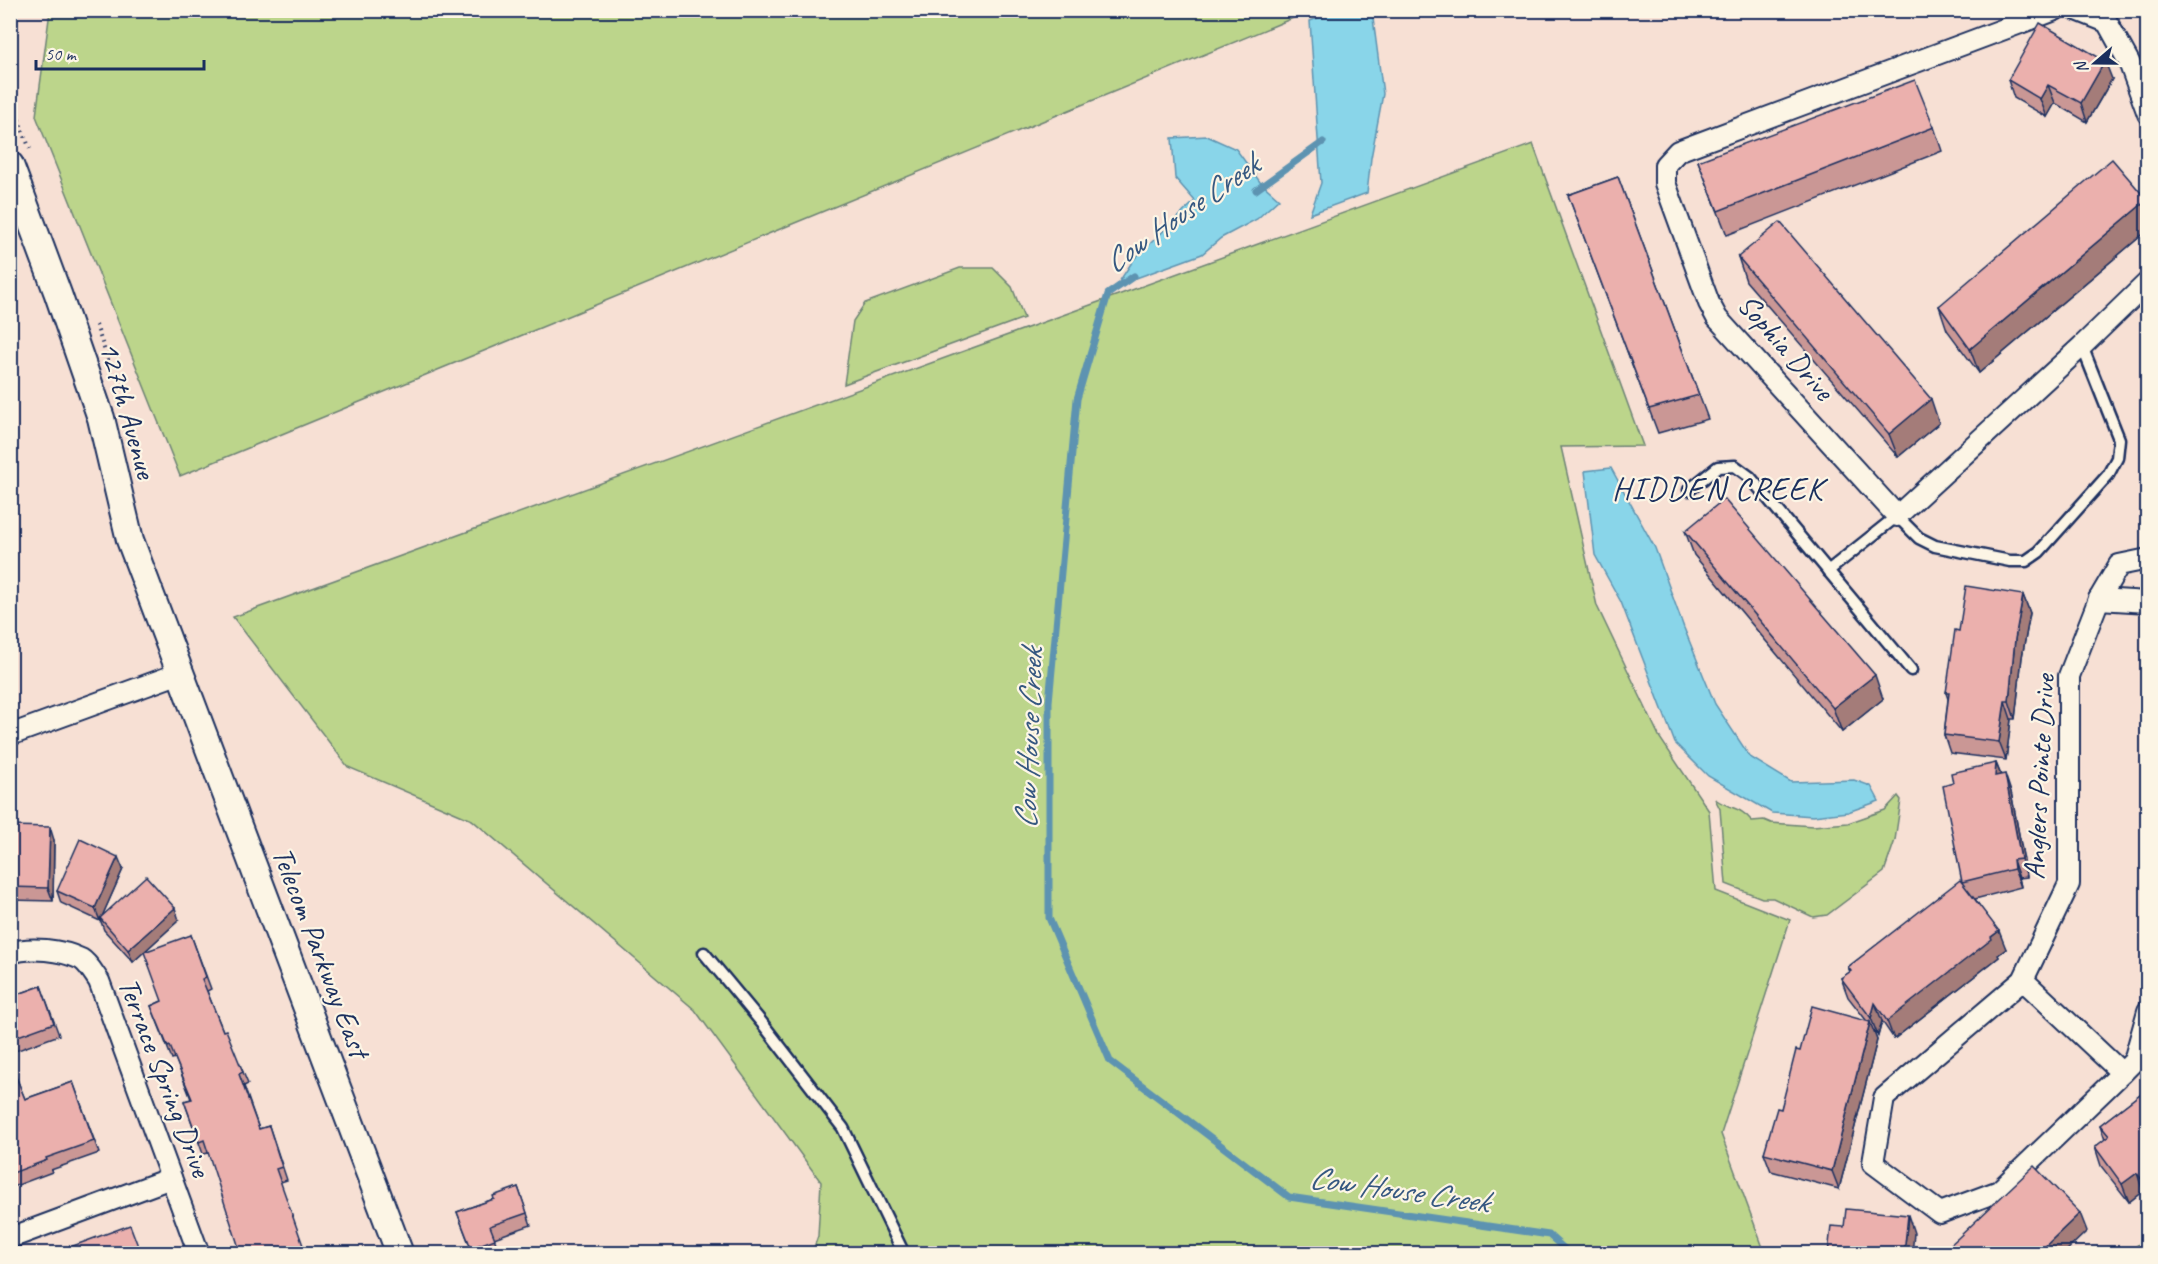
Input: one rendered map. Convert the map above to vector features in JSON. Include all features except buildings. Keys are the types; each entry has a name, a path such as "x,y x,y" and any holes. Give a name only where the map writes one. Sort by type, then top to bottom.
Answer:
{"street":[{"name":"Sophia Drive","path":"1897,516 1717,318 1709,303 1665,183 1665,165 1678,151 2055,10"},
{"path":"2077,10 2108,16 2129,62 2148,114"},
{"name":"127th Avenue","path":"10,165 97,406 130,540 180,673"},
{"path":"1897,516 2082,346 2148,282"},
{"name":"Anglers Pointe Drive","path":"2148,559 2120,565 2098,598 2069,676 2069,884 2023,980 1884,1098 1874,1163 1940,1213 1999,1191 2134,1061 2148,1011"},
{"path":"2098,598 2148,602"},
{"path":"10,735 180,673"},
{"name":"Telecom Parkway East","path":"180,673 400,1254"},
{"name":"Terrace Spring Drive","path":"10,953 19,950 56,951 83,960 99,981 199,1254"},
{"path":"2023,980 2122,1073"},
{"path":"10,1238 171,1178"}],"lane":[{"path":"1828,571 1897,516 1919,538 1935,546 2010,561 2026,561 2039,552 2108,475 2117,458 2119,438 2082,346"},
{"path":"1689,490 1718,466 1735,466 1750,477 1911,670"},
{"path":"704,953 762,1023 843,1128 904,1254"}],"green space":[{"path":"50,10 1310,11 180,476 36,116"},
{"path":"1533,144 1643,446 1561,447 1597,606 1660,738 1709,811 1716,891 1790,920 1721,1134 1765,1253 812,1253 818,1236 821,1182 695,1010 472,820 348,767 233,617"},
{"path":"960,268 993,268 1012,287 1024,318 844,384 853,321 865,303"},
{"path":"1898,796 1901,800 1895,840 1884,872 1827,915 1813,917 1773,898 1762,898 1726,884 1720,809 1715,799 1739,810 1752,821 1764,820 1771,823 1813,826 1848,823 1885,810"},
{"path":"2147,1237 2147,1253 2128,1253"}],"water":[{"path":"1336,11 1372,11 1383,94 1367,193 1310,214 1321,183 1310,21"},
{"path":"1207,136 1236,149 1260,182 1279,199 1257,219 1221,238 1202,254 1117,285 1134,259 1195,201 1175,178 1172,138"},
{"path":"1611,468 1655,548 1715,704 1750,757 1791,782 1854,780 1871,786 1879,801 1848,812 1813,816 1772,813 1708,776 1675,743 1621,602 1595,555 1585,471"}],"waterway":[{"name":"Cow House Creek","path":"1256,190 1323,142"},
{"name":"Cow House Creek","path":"1134,276 1108,294 1077,399 1049,702 1049,918 1110,1061 1289,1197 1549,1235 1570,1254"}],"district":[{"name":"HIDDEN CREEK","path":"1718,488"}]}
